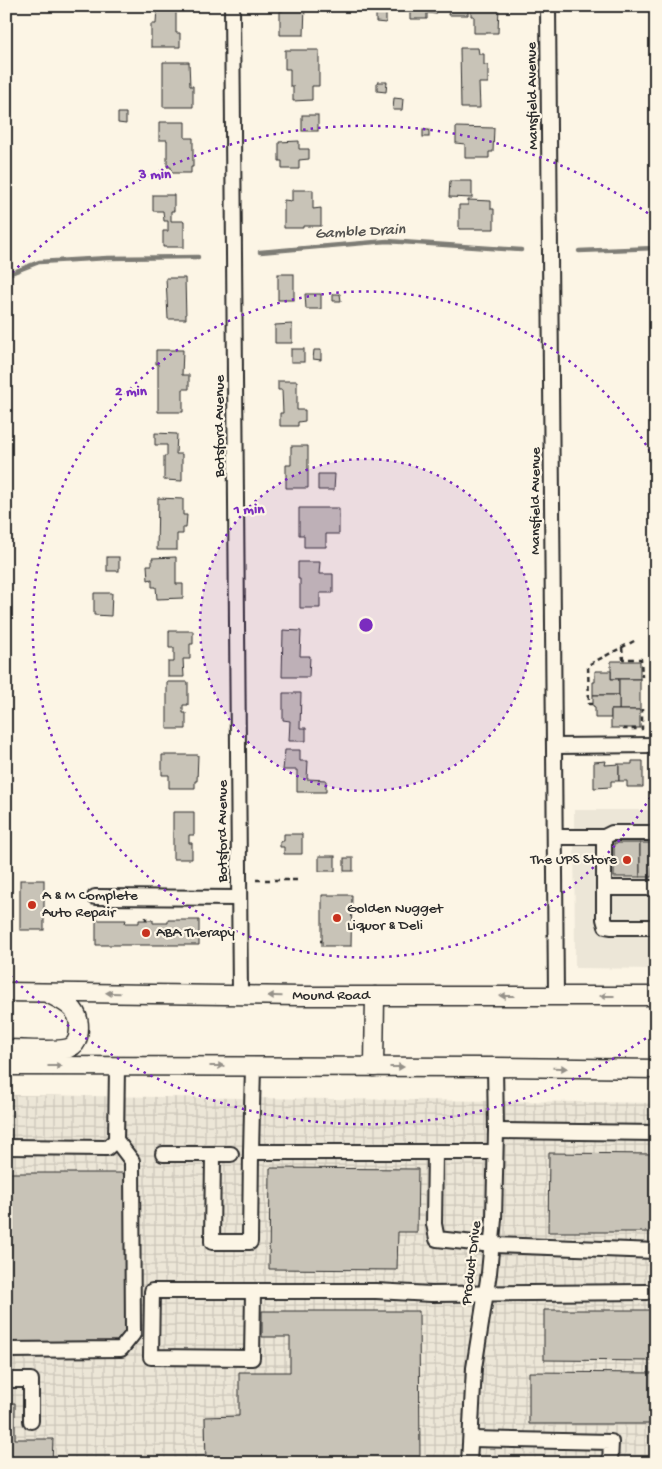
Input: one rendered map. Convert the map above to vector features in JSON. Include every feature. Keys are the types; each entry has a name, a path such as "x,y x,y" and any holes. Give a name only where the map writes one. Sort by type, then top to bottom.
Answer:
{"main road":[{"name":"Mound Road","path":"6,992 375,996 656,996"},
{"path":"6,1049 71,1048 77,1041 79,1020 76,1011 69,1004 45,992"},
{"path":"374,1067 375,996"},
{"path":"6,1066 656,1069"}],"street":[{"name":"Botsford Avenue","path":"232,6 240,995"},
{"name":"Mansfield Avenue","path":"548,6 556,996"},
{"path":"554,746 656,746"},
{"path":"555,837 604,837 612,833 656,833"},
{"path":"604,837 604,919 606,926 656,927"},
{"path":"604,888 656,888"},
{"path":"95,897 239,898"},
{"path":"6,1350 121,1349 132,1334 132,1161 116,1140 117,1066"},
{"path":"213,1154 212,1242 250,1242 253,1066"},
{"name":"Product Drive","path":"470,1463 474,1368 486,1294 494,1219 495,1067"},
{"path":"496,1131 656,1133"},
{"path":"6,1147 107,1148 116,1140"},
{"path":"251,1152 495,1152"},
{"path":"436,1152 434,1224 437,1239 492,1245 656,1251"},
{"path":"163,1154 231,1154"},
{"path":"253,1290 252,1358 151,1357 152,1291 253,1290 376,1291 431,1294 647,1292"},
{"path":"6,1380 31,1380 31,1421"},
{"path":"471,1439 611,1442 610,1463"}],"path":[{"path":"593,704 589,704 588,665 636,640"},
{"path":"622,647 622,660 642,659 642,678"},
{"path":"588,685 593,685"},
{"path":"624,728 642,729 642,709"},
{"path":"256,880 301,880"}],"shaded area":[{"path":"574,810 656,810 656,969 575,968"},
{"path":"6,1095 656,1103 656,1463 6,1463"}],"building":[{"path":"157,6 176,6 176,33 180,33 180,47 151,47 151,24 156,24"},
{"path":"283,6 305,6 304,35 280,35 280,11 283,11"},
{"path":"410,6 436,6 436,14 427,13 427,19 410,19"},
{"path":"444,6 499,6 498,33 474,33 474,16 471,16 471,10 468,10 468,15 448,15 449,10 444,10"},
{"path":"376,10 386,10 386,23 376,22"},
{"path":"460,48 478,48 479,54 484,54 484,65 488,65 488,83 479,83 480,108 461,108"},
{"path":"285,50 319,50 319,86 312,86 312,100 293,101 293,86 290,86 290,69 285,69"},
{"path":"163,62 189,62 190,86 193,86 193,107 163,107"},
{"path":"377,82 387,82 386,92 377,91"},
{"path":"394,98 403,99 402,110 393,110"},
{"path":"118,113 126,113 126,124 118,123"},
{"path":"302,115 318,115 318,131 302,131"},
{"path":"159,122 185,122 185,138 193,138 193,167 191,167 191,173 171,173 171,167 167,167 167,140 159,140"},
{"path":"456,127 494,128 493,152 489,152 489,158 465,158 465,144 456,143"},
{"path":"423,130 429,130 429,137 423,137"},
{"path":"299,141 299,149 309,149 309,159 299,160 299,169 282,169 282,161 279,161 279,142"},
{"path":"450,181 472,181 472,198 449,197"},
{"path":"292,190 313,190 313,209 321,208 321,226 284,228 284,200 292,201"},
{"path":"153,195 174,195 174,211 171,211 171,221 184,221 184,247 163,247 163,231 168,231 168,221 164,221 163,211 153,211"},
{"path":"468,200 491,201 491,209 494,209 494,229 459,229 459,205 468,205"},
{"path":"278,274 294,274 294,300 278,300"},
{"path":"166,278 185,278 186,319 168,319"},
{"path":"305,294 321,294 321,309 306,309"},
{"path":"333,294 340,294 341,301 333,301"},
{"path":"292,324 292,343 275,343 275,325"},
{"path":"291,349 304,349 304,362 291,362"},
{"path":"156,350 183,350 182,375 189,375 189,389 183,389 183,412 158,412 158,364 156,364"},
{"path":"314,350 321,350 321,360 313,359"},
{"path":"278,381 297,381 297,410 305,410 305,421 298,422 298,426 280,426 280,413 283,413 282,390 278,390"},
{"path":"155,433 177,434 176,454 182,454 182,481 164,480 164,456 167,456 167,445 155,445"},
{"path":"291,446 308,446 308,488 286,488 286,465 291,465"},
{"path":"318,474 335,474 334,490 318,490"},
{"path":"158,498 183,499 183,515 187,515 186,528 183,528 183,534 177,534 177,550 157,550"},
{"path":"299,508 339,508 339,534 326,534 326,547 304,547 304,535 299,535"},
{"path":"107,557 119,557 119,571 107,571"},
{"path":"176,557 176,584 183,584 183,598 157,599 156,587 152,587 152,579 148,580 147,565 152,565 152,558"},
{"path":"298,562 320,562 319,574 333,574 333,593 320,593 320,608 300,608"},
{"path":"94,593 112,593 111,616 94,615"},
{"path":"283,630 301,631 300,656 310,656 309,677 282,677"},
{"path":"169,631 193,631 193,644 190,644 190,659 183,659 184,677 168,677 168,662 174,662 174,648 169,648"},
{"path":"611,661 640,661 640,679 611,679"},
{"path":"595,671 611,671 611,679 619,679 619,695 593,695"},
{"path":"619,679 640,679 640,710 619,710"},
{"path":"167,682 188,682 188,705 183,705 183,713 186,713 186,729 167,729"},
{"path":"283,693 301,693 300,728 306,728 306,741 289,741 290,721 283,720"},
{"path":"593,695 619,695 619,710 611,710 611,718 595,718"},
{"path":"611,710 640,710 640,728 611,728"},
{"path":"285,750 300,750 300,761 308,761 307,779 326,780 326,792 297,792 297,770 283,770"},
{"path":"162,755 198,755 195,788 169,788 169,775 162,775"},
{"path":"606,761 605,765 619,764 619,781 611,781 611,787 594,788 594,762"},
{"path":"632,761 643,761 643,787 627,787 627,781 619,781 619,764 632,764"},
{"path":"173,812 194,812 194,835 189,835 189,843 192,843 192,859 173,859"},
{"path":"284,834 302,834 302,854 284,854 284,847 280,847 280,841 284,841"},
{"name":"The UPS Store","path":"614,843 640,843 640,877 614,877"},
{"path":"640,843 653,843 652,877 640,877"},
{"path":"653,843 656,843 656,877 652,877"},
{"path":"319,856 335,856 335,871 319,871"},
{"path":"344,858 353,858 353,871 344,871"},
{"name":"A & M Complete Auto Repair","path":"20,880 44,880 44,930 20,930"},
{"name":"Golden Nugget Liquor & Deli","path":"322,895 352,895 351,946 322,946"},
{"path":"96,920 126,920 125,923 139,923 139,920 153,920 153,923 168,923 168,920 199,920 199,945 96,945"},
{"path":"549,1153 656,1154 656,1232 548,1232"},
{"path":"270,1168 418,1169 417,1232 398,1232 397,1270 269,1269"},
{"path":"6,1173 127,1173 127,1329 118,1343 6,1344"},
{"path":"544,1310 656,1310 656,1361 544,1360"},
{"path":"262,1311 419,1311 420,1463 206,1463 205,1417 239,1416 239,1372 290,1372 290,1337 262,1337"},
{"path":"529,1372 656,1373 656,1424 529,1424"},
{"path":"6,1403 15,1403 15,1439 53,1439 52,1463 6,1463"}],"waterway":[{"name":"Gamble Drain","path":"260,252 387,241 521,250"},
{"name":"Gamble Drain","path":"579,251 656,248"},
{"name":"Gamble Drain","path":"6,275 39,262 108,258 198,257"}],"place":[{"name":"The UPS Store","path":"627,860"},
{"name":"A & M Complete Auto Repair","path":"32,905"},
{"name":"Golden Nugget Liquor & Deli","path":"337,918"},
{"name":"ABA Therapy","path":"146,933"}]}
